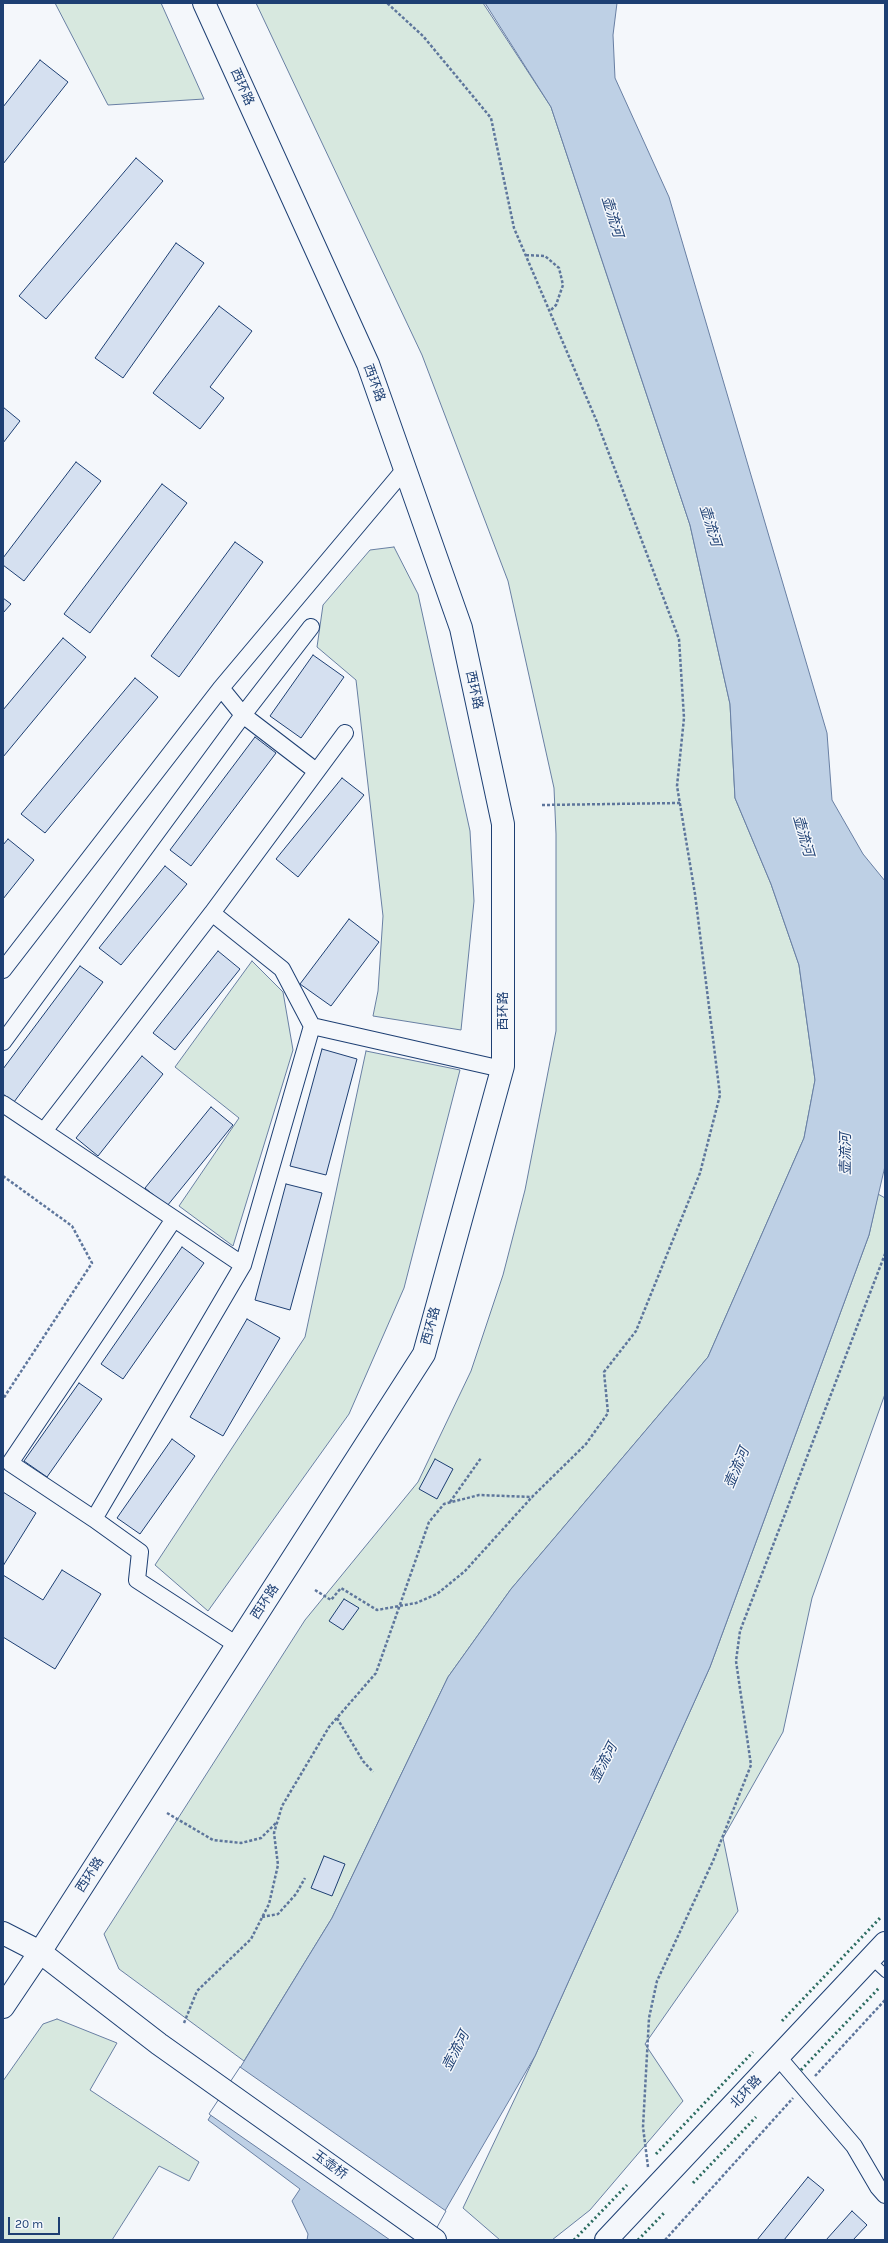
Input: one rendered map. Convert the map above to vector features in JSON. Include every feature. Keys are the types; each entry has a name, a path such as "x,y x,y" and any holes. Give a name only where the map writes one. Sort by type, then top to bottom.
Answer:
{"main road":[{"name":"西环路","path":"3,2007 40,1952 424,1354 502,1069 503,824 461,628 368,364 204,3"},
{"path":"3,1933 40,1952"},
{"name":"北环路","path":"606,2240 652,2193 778,2057 878,1966 885,1944"},
{"name":"玉壶桥","path":"40,1952 159,2044 225,2089 435,2240"}],"street":[{"path":"3,970 221,688 405,469"},
{"path":"3,1042 243,715 311,627"},
{"path":"221,688 243,715 316,771"},
{"path":"44,1131 212,913 345,733"},
{"path":"94,1519 243,1265 312,1026 282,969 212,913"},
{"path":"312,1026 502,1069"},
{"path":"3,1104 243,1265"},
{"path":"174,1219 10,1463 94,1519 140,1552 137,1580 237,1645"},
{"path":"778,2057 854,2146 878,2187 885,2195"}],"path":[{"path":"315,1590 331,1600 342,1588 377,1610 416,1603 437,1594 459,1576 498,1536 532,1497 586,1444 608,1413 604,1372 636,1331 700,1173 720,1095 695,894 677,786 684,718 679,639 597,422 514,228 491,118 423,36 388,3"},
{"path":"526,255 545,256 559,268 563,285 556,305 550,311"},
{"path":"542,805 680,803"},
{"path":"3,1176 72,1226 92,1263 3,1399"},
{"path":"652,2193 643,2127 649,2018 657,1981 713,1861 751,1765 736,1661 740,1631 885,1254"},
{"path":"450,1502 482,1458"},
{"path":"184,2023 197,1991 251,1939 262,1917 268,1904 278,1865 274,1833 282,1806 329,1727 376,1673 430,1522 444,1504 450,1502 479,1495 532,1497"},
{"path":"337,1718 363,1761 374,1772"},
{"path":"167,1813 213,1840 241,1843 261,1838 277,1823"},
{"path":"262,1917 278,1914 296,1894 305,1878"},
{"path":"665,2240 885,2000"}],"shaded area":[{"path":"55,3 161,3 204,99 108,105"},
{"path":"256,3 483,3 551,107 690,525 730,704 735,798 771,884 799,965 815,1080 804,1138 708,1357 511,1589 448,1677 332,1918 244,2061 119,1969 104,1934 305,1620 418,1482 471,1371 503,1275 525,1190 556,1031 556,834 554,788 508,581 422,355"},
{"path":"394,547 418,594 470,831 474,901 461,1030 373,1016 378,991 383,916 356,680 317,647 323,605 370,550"},
{"path":"252,961 283,992 293,1050 233,1246 179,1206 239,1118 175,1067"},
{"path":"366,1051 460,1070 404,1288 349,1414 208,1611 155,1565 305,1337"},
{"path":"878,1194 885,1198 885,1394 812,1598 783,1732 723,1838 738,1911 645,2044 683,2101 590,2210 552,2240 500,2240 463,2208 535,2056 710,1667 869,1235"},
{"path":"57,2019 117,2043 90,2090 199,2162 189,2181 159,2166 112,2240 3,2240 3,2081 43,2024"}],"water":[{"name":"壶流河","path":"485,3 617,3 613,35 615,78 669,197 827,733 832,800 863,854 885,881 885,1166 869,1235 710,1667 535,2056 428,2240 307,2240 308,2234 292,2201 300,2189 208,2120 332,1918 448,1677 511,1589 708,1357 804,1138 815,1080 799,965 771,884 735,798 730,704 690,525 551,107"}],"pier":[{"path":"240,2067 446,2211 430,2240 390,2240 209,2114"}],"building":[{"path":"40,60 68,82 3,164 3,107"},
{"path":"136,158 163,181 46,319 19,296"},
{"path":"176,243 204,263 123,378 95,358"},
{"path":"219,306 252,331 210,387 224,398 200,429 153,393"},
{"path":"3,407 20,421 3,443"},
{"path":"76,462 101,481 24,581 3,565 3,558"},
{"path":"162,484 187,503 90,633 64,614"},
{"path":"235,542 263,562 179,677 151,656"},
{"path":"3,598 11,604 3,613"},
{"path":"63,638 86,657 3,757 3,710"},
{"path":"313,655 344,677 301,738 270,716"},
{"path":"135,678 158,697 45,833 21,814"},
{"path":"255,737 276,753 191,866 170,850"},
{"path":"342,778 364,795 298,877 276,859"},
{"path":"8,839 34,860 3,899 3,845"},
{"path":"165,866 187,884 121,965 99,948"},
{"path":"349,919 379,942 331,1006 300,984"},
{"path":"218,951 240,969 175,1050 153,1033"},
{"path":"80,966 103,982 14,1102 3,1094 3,1069"},
{"path":"322,1049 357,1059 326,1175 290,1166"},
{"path":"142,1056 163,1074 98,1156 76,1138"},
{"path":"211,1107 233,1125 167,1206 145,1188"},
{"path":"286,1184 322,1193 290,1310 255,1300"},
{"path":"182,1247 204,1263 123,1379 101,1364"},
{"path":"247,1319 280,1338 223,1436 190,1417"},
{"path":"79,1383 102,1399 47,1477 24,1461"},
{"path":"172,1439 195,1456 140,1534 117,1518"},
{"path":"435,1459 453,1469 437,1499 419,1489"},
{"path":"3,1492 36,1513 3,1566"},
{"path":"62,1570 101,1594 55,1669 3,1637 3,1575 43,1600"},
{"path":"344,1599 359,1608 343,1630 329,1621"},
{"path":"324,1856 345,1864 332,1896 311,1888"},
{"path":"808,2177 824,2190 784,2240 757,2240"},
{"path":"852,2211 867,2225 853,2240 826,2240"}],"hedge":[{"path":"782,2021 881,1917"},
{"path":"801,2070 879,1988"},
{"path":"656,2154 753,2052"},
{"path":"693,2183 756,2117"},
{"path":"574,2240 627,2185"},
{"path":"638,2240 664,2213"}]}
